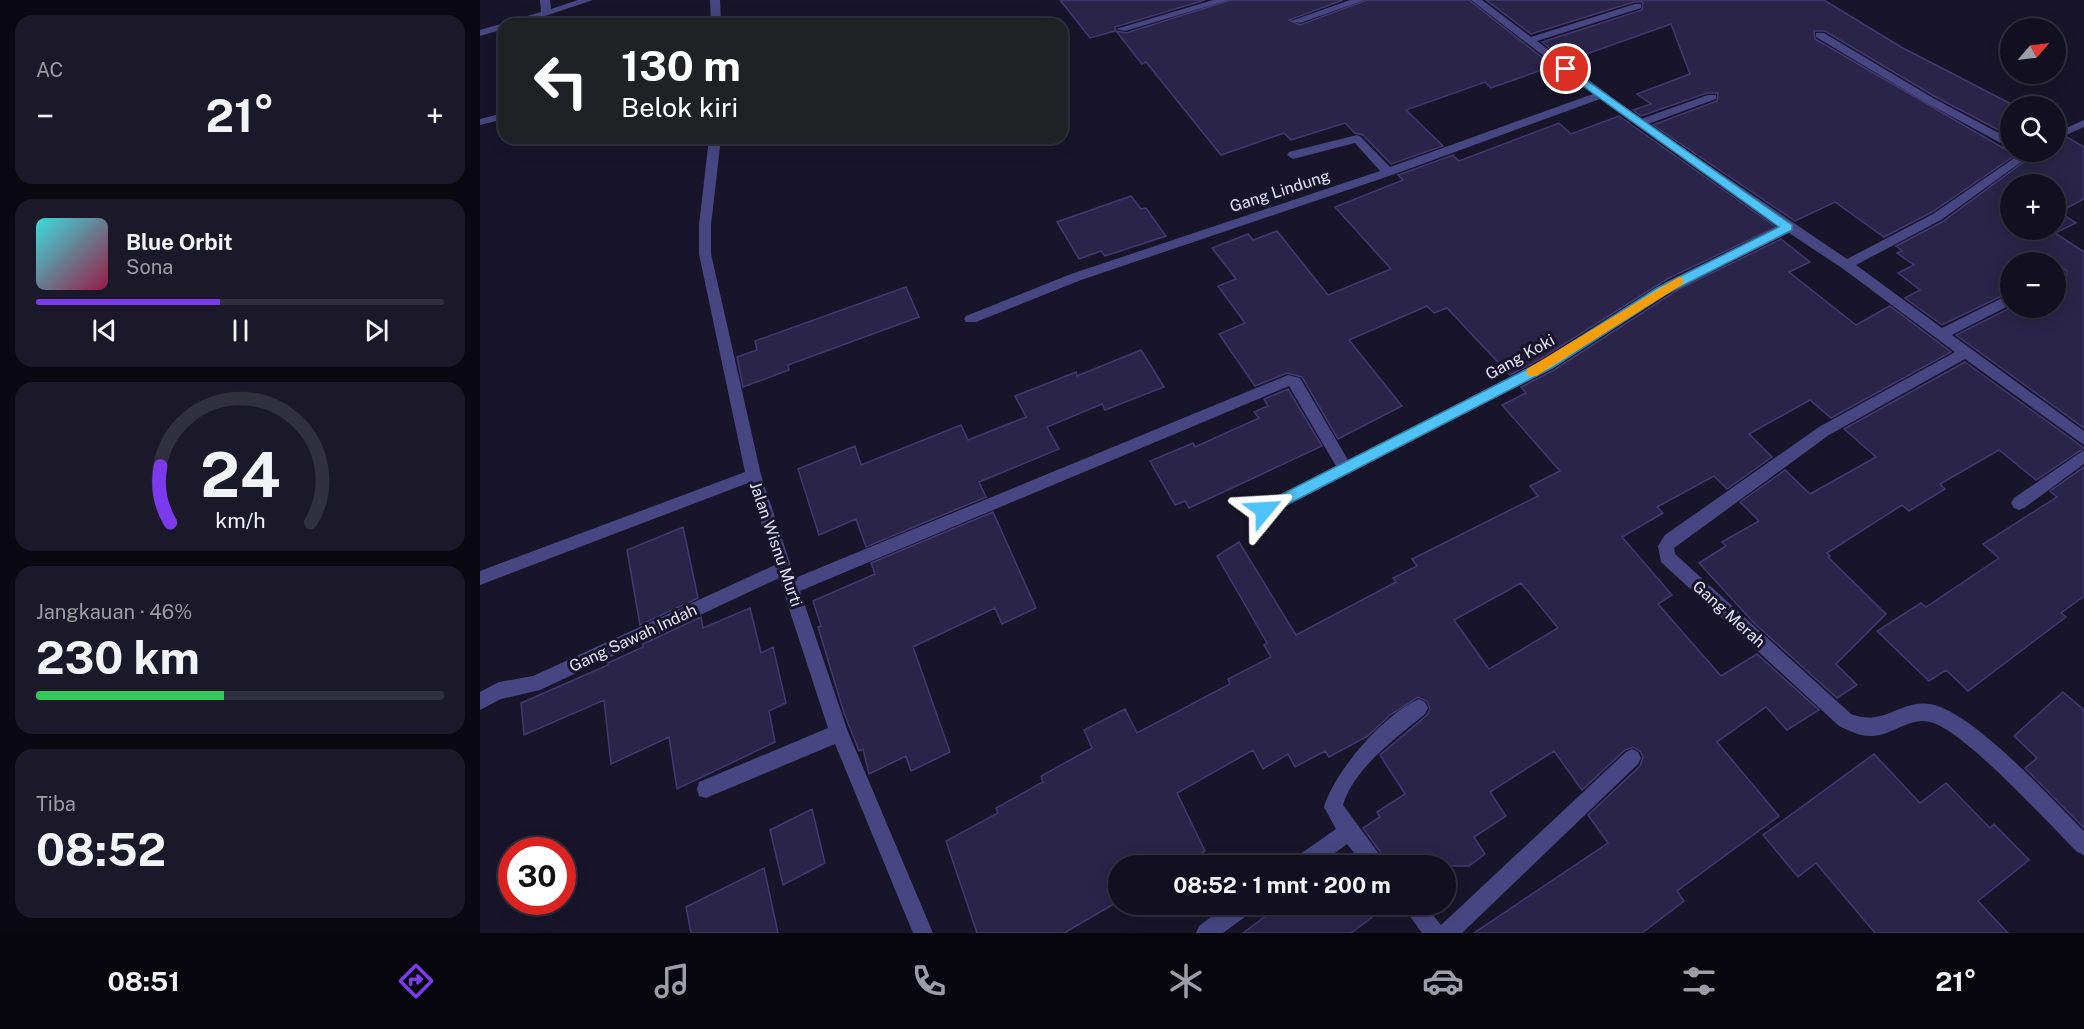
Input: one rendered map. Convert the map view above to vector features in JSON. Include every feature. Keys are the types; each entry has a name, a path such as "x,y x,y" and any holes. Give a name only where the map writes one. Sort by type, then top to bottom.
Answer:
{"street":[{"path":"545,0 546,14"},
{"path":"532,18 588,0"},
{"path":"715,0 716,18"},
{"path":"1122,29 1224,0"},
{"path":"1296,21 1360,0"},
{"path":"1476,0 1640,123 1788,228 1846,265 2084,439"},
{"path":"1528,41 1638,6"},
{"path":"480,33 498,28"},
{"path":"1820,35 1929,100 2000,139"},
{"name":"Gang Lindung","path":"971,319 1076,277 1388,172 1601,94"},
{"path":"1640,123 1712,97"},
{"path":"480,122 498,118"},
{"path":"2066,132 2084,123"},
{"path":"1293,155 1357,139 1388,172"},
{"name":"Jalan Wisnu Murti","path":"715,144 713,176 704,218 705,254 753,475 839,733 923,933"},
{"path":"1846,265 1937,218 2015,162"},
{"name":"Gang Koki","path":"1264,510 1548,364 1673,284 1788,228"},
{"path":"1942,334 2000,304"},
{"name":"Gang Merah","path":"1965,353 1824,431 1671,540 1666,546 1667,557 1845,720 1868,729 1930,712 1943,716 1975,740 2084,845"},
{"path":"791,588 1288,380 1294,382 1346,469"},
{"path":"2019,503 2084,456"},
{"path":"480,578 753,475"},
{"name":"Gang Sawah Indah","path":"480,701 499,691 534,684 784,568"},
{"path":"1369,855 1333,807 1337,789 1401,722 1419,708"},
{"path":"706,789 839,733"},
{"path":"1447,933 1632,758"},
{"path":"1315,855 1349,831"},
{"path":"1206,933 1230,915"},
{"path":"1420,915 1435,933"}],"building":[{"path":"1060,0 1205,0 1115,27 1115,31 1090,38"},
{"path":"1231,0 1343,0 1289,20 1300,25 1367,0 1469,0 1553,66 1491,88 1485,82 1406,110 1443,146 1391,164 1363,135 1355,133 1345,123 1291,140 1284,133 1221,155 1146,62 1142,64 1116,31 1126,33"},
{"path":"1486,0 1824,0 1901,47 2000,98 2000,131 1934,96 1825,31 1814,31 1815,39 2000,146 2000,162 2005,162 1932,212 1884,237 1835,202 1795,221 1653,125 1717,101 1718,93 1707,93 1641,116 1633,110 1651,104 1637,94 1690,74 1671,24 1567,61 1542,42 1642,10 1643,2 1634,2 1531,34"},
{"path":"1619,116 1776,227 1667,279 1542,358 1510,375 1447,308 1434,313 1427,306 1349,340 1402,406 1338,439 1302,377 1287,373 1255,386 1219,334 1245,323 1218,286 1236,279 1212,248 1248,234 1253,240 1277,231 1328,295 1391,269 1335,207 1403,180 1398,175 1453,155 1459,161 1559,123 1571,134"},
{"path":"2067,137 2084,147 2084,199 2066,208 2066,174 2007,174 2023,162 2066,162"},
{"path":"2000,179 2000,240 2066,240 2084,252 2084,428 1956,335 2000,313 2000,318 2066,318 2066,252 2000,252 2000,297 1942,325 1905,298 1920,290 1898,273 1914,265 1897,253 1902,251 1896,246 1942,222"},
{"path":"1131,196 1141,209 1146,208 1166,236 1105,256 1101,251 1079,259 1057,222"},
{"path":"2066,217 2076,223 2066,228"},
{"path":"1781,239 1810,262 1789,272 1856,325 1890,306 1951,352 1831,418 1810,400 1749,434 1772,457 1727,489 1714,476 1657,507 1663,513 1622,537 1672,595 1658,604 1721,676 1757,654 1819,710 1787,730 1766,707 1717,742 1779,816 1677,891 1684,901 1642,933 1474,933 1608,843 1588,815 1640,766 1643,757 1640,751 1633,747 1625,750 1582,790 1554,751 1490,792 1506,816 1474,837 1485,854 1469,866 1456,866 1456,855 1382,855 1363,828 1380,817 1377,812 1405,794 1380,755 1427,715 1430,709 1427,701 1418,697 1390,715 1368,736 1329,757 1325,751 1295,767 1288,754 1263,769 1253,750 1177,793 1205,851 1198,855 1108,855 1108,907 1064,933 977,933 946,841 998,813 996,808 1043,782 1041,776 1092,748 1084,730 1125,709 1137,733 1230,684 1228,679 1271,657 1264,645 1267,643 1217,556 1239,542 1296,635 1396,582 1393,578 1417,566 1412,559 1538,496 1530,486 1560,471 1502,405 1526,393 1521,387 1554,370 1679,289","holes":["1521,583 1558,628 1489,669 1454,620"]},
{"path":"906,287 919,317 788,365 789,370 743,387 737,357 757,350 755,341"},
{"path":"1141,350 1164,387 1105,410 1102,404 1047,427 1059,449 979,482 986,497 866,547 856,519 819,535 798,469 855,446 861,465 961,425 968,440 1026,417 1015,396 1076,372 1077,376"},
{"path":"1965,362 2084,448 2036,480 1999,450 1940,484 1945,489 1909,511 1902,505 1827,553 1830,556 1828,557 1886,614 1836,664 1857,685 1837,698 1753,622 1699,563 1726,546 1722,542 1759,521 1740,502 1785,470 1810,494 1876,457 1844,429"},
{"path":"1288,389 1322,446 1189,508 1185,501 1175,505 1150,461 1193,443 1195,447 1259,418 1254,412 1268,406 1264,399"},
{"path":"2084,467 2084,596 2061,613 2066,617 1968,691 1946,670 1929,681 1877,631 1921,603 1926,607 1999,558 1983,544 2057,497 2050,491"},
{"path":"993,512 1036,608 1002,624 995,608 913,647 950,752 911,771 906,756 869,774 863,749 859,751 844,713 818,627 821,626 813,601 875,574 871,563"},
{"path":"683,527 698,598 640,625 627,550"},
{"path":"750,608 761,653 773,647 786,703 769,711 775,742 677,789 669,737 611,764 604,700 524,735 521,703 608,665 643,647 643,644 701,617 703,628"},
{"path":"2063,692 2084,710 2084,828 2025,768 2037,758 2014,736"},
{"path":"1874,754 1920,803 1946,783 1990,828 1994,824 2029,860 1978,901 2008,933 1875,933 1816,863 1798,877 1763,835"},
{"path":"812,809 825,863 783,885 770,830"},
{"path":"764,868 778,933 691,933 686,907"},
{"path":"1267,915 1375,915 1351,933 1243,933"}],"slow traffic":[{"path":"1532,372 1679,281"}],"route":[{"path":"1264,510 1548,364 1633,311 1650,297 1788,228 1566,69"}]}
